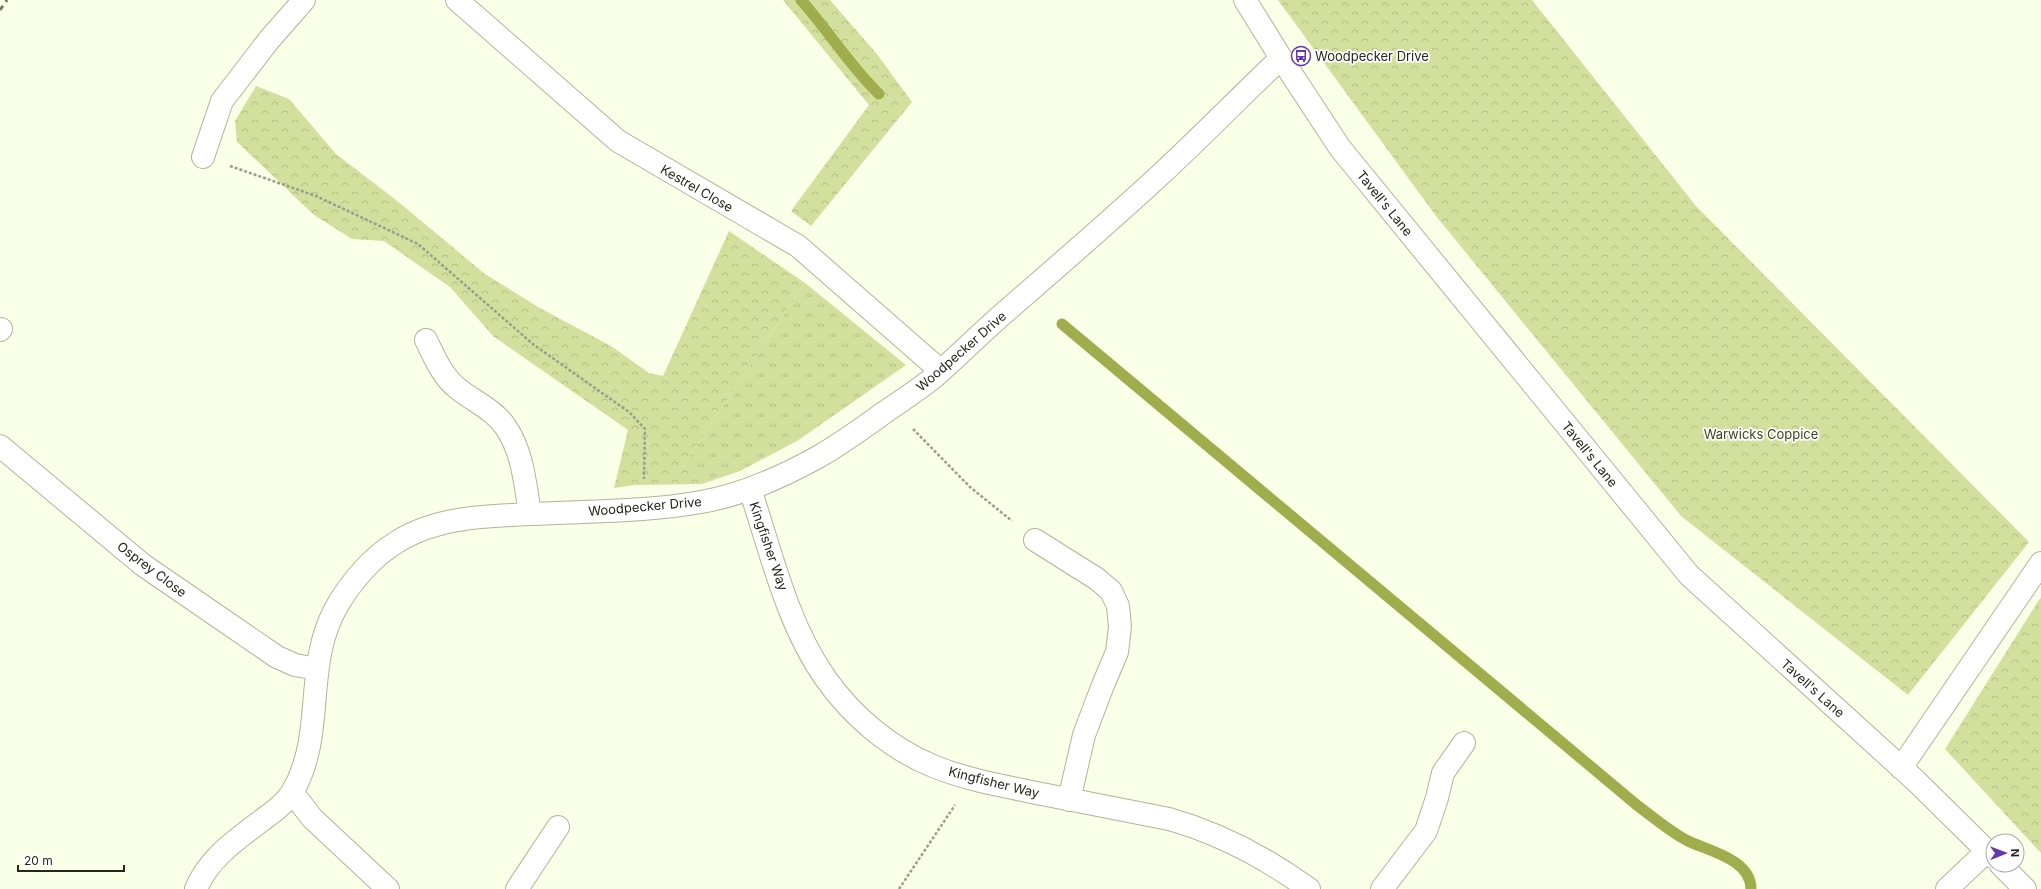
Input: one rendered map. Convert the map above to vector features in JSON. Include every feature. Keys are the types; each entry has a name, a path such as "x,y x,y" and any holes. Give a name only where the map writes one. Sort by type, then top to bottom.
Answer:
{"street":[{"path":"204,157 222,101 269,40 304,0"},
{"name":"Kestrel Close","path":"457,0 618,142 798,246 941,371"},
{"name":"Tavell's Lane","path":"1245,0 1340,148 1689,575 1901,768 1985,849"},
{"name":"Woodpecker Drive","path":"196,889 201,877 216,858 238,838 278,808 292,792 304,767 312,738 317,669 326,630 337,605 367,567 397,541 421,530 454,520 496,515 643,509 703,502 750,489 821,456 892,408 941,371 1161,174 1281,58"},
{"path":"426,340 444,374 456,387 496,415 505,427 522,463 530,514"},
{"name":"Osprey Close","path":"0,446 143,565 277,657 295,665 317,669"},
{"name":"Kingfisher Way","path":"750,489 787,599 804,641 826,679 846,703 871,728 898,748 932,766 972,779 1168,819 1199,828 1226,839 1294,885"},
{"path":"1035,540 1097,579 1111,592 1118,606 1120,627 1117,652 1084,734 1069,800"},
{"path":"1901,768 2041,563"},
{"path":"1382,889 1426,831 1437,798 1443,773 1464,743"},
{"path":"292,792 312,818 388,889"},
{"path":"516,889 558,827"},
{"path":"1947,889 1985,864"},
{"name":"Tavell's Lane","path":"2009,873 2025,889"}],"path":[{"path":"204,157 316,196 418,244 534,345 629,412 645,429 643,509"},
{"path":"892,408 970,488 1035,540"},
{"path":"899,889 972,779"}],"green space":[{"path":"783,0 830,0 876,53 912,102 811,226 791,211 869,105"},
{"name":"Warwicks Coppice","path":"1278,0 1532,0 1696,206 2029,542 1908,695 1681,516 1436,216"},
{"path":"256,86 289,99 336,154 396,200 485,274 538,307 611,346 649,373 663,376 729,231 805,283 683,466 702,484 635,485 614,488 628,430 493,336 450,287 384,241 352,239 314,215 237,142 235,121"},
{"path":"805,283 906,365 797,441 740,471 702,484 683,466"},
{"path":"2041,597 2041,853 2025,836 2025,833 2023,833 1945,749"}],"waterway":[{"path":"801,0 848,59 879,94"},
{"path":"1062,324 1638,806 1686,840 1727,857 1736,863 1744,870 1749,879 1751,889"}],"railway":[{"path":"0,10 7,0"}],"place":[{"name":"Woodpecker Drive","path":"1301,56"}]}
